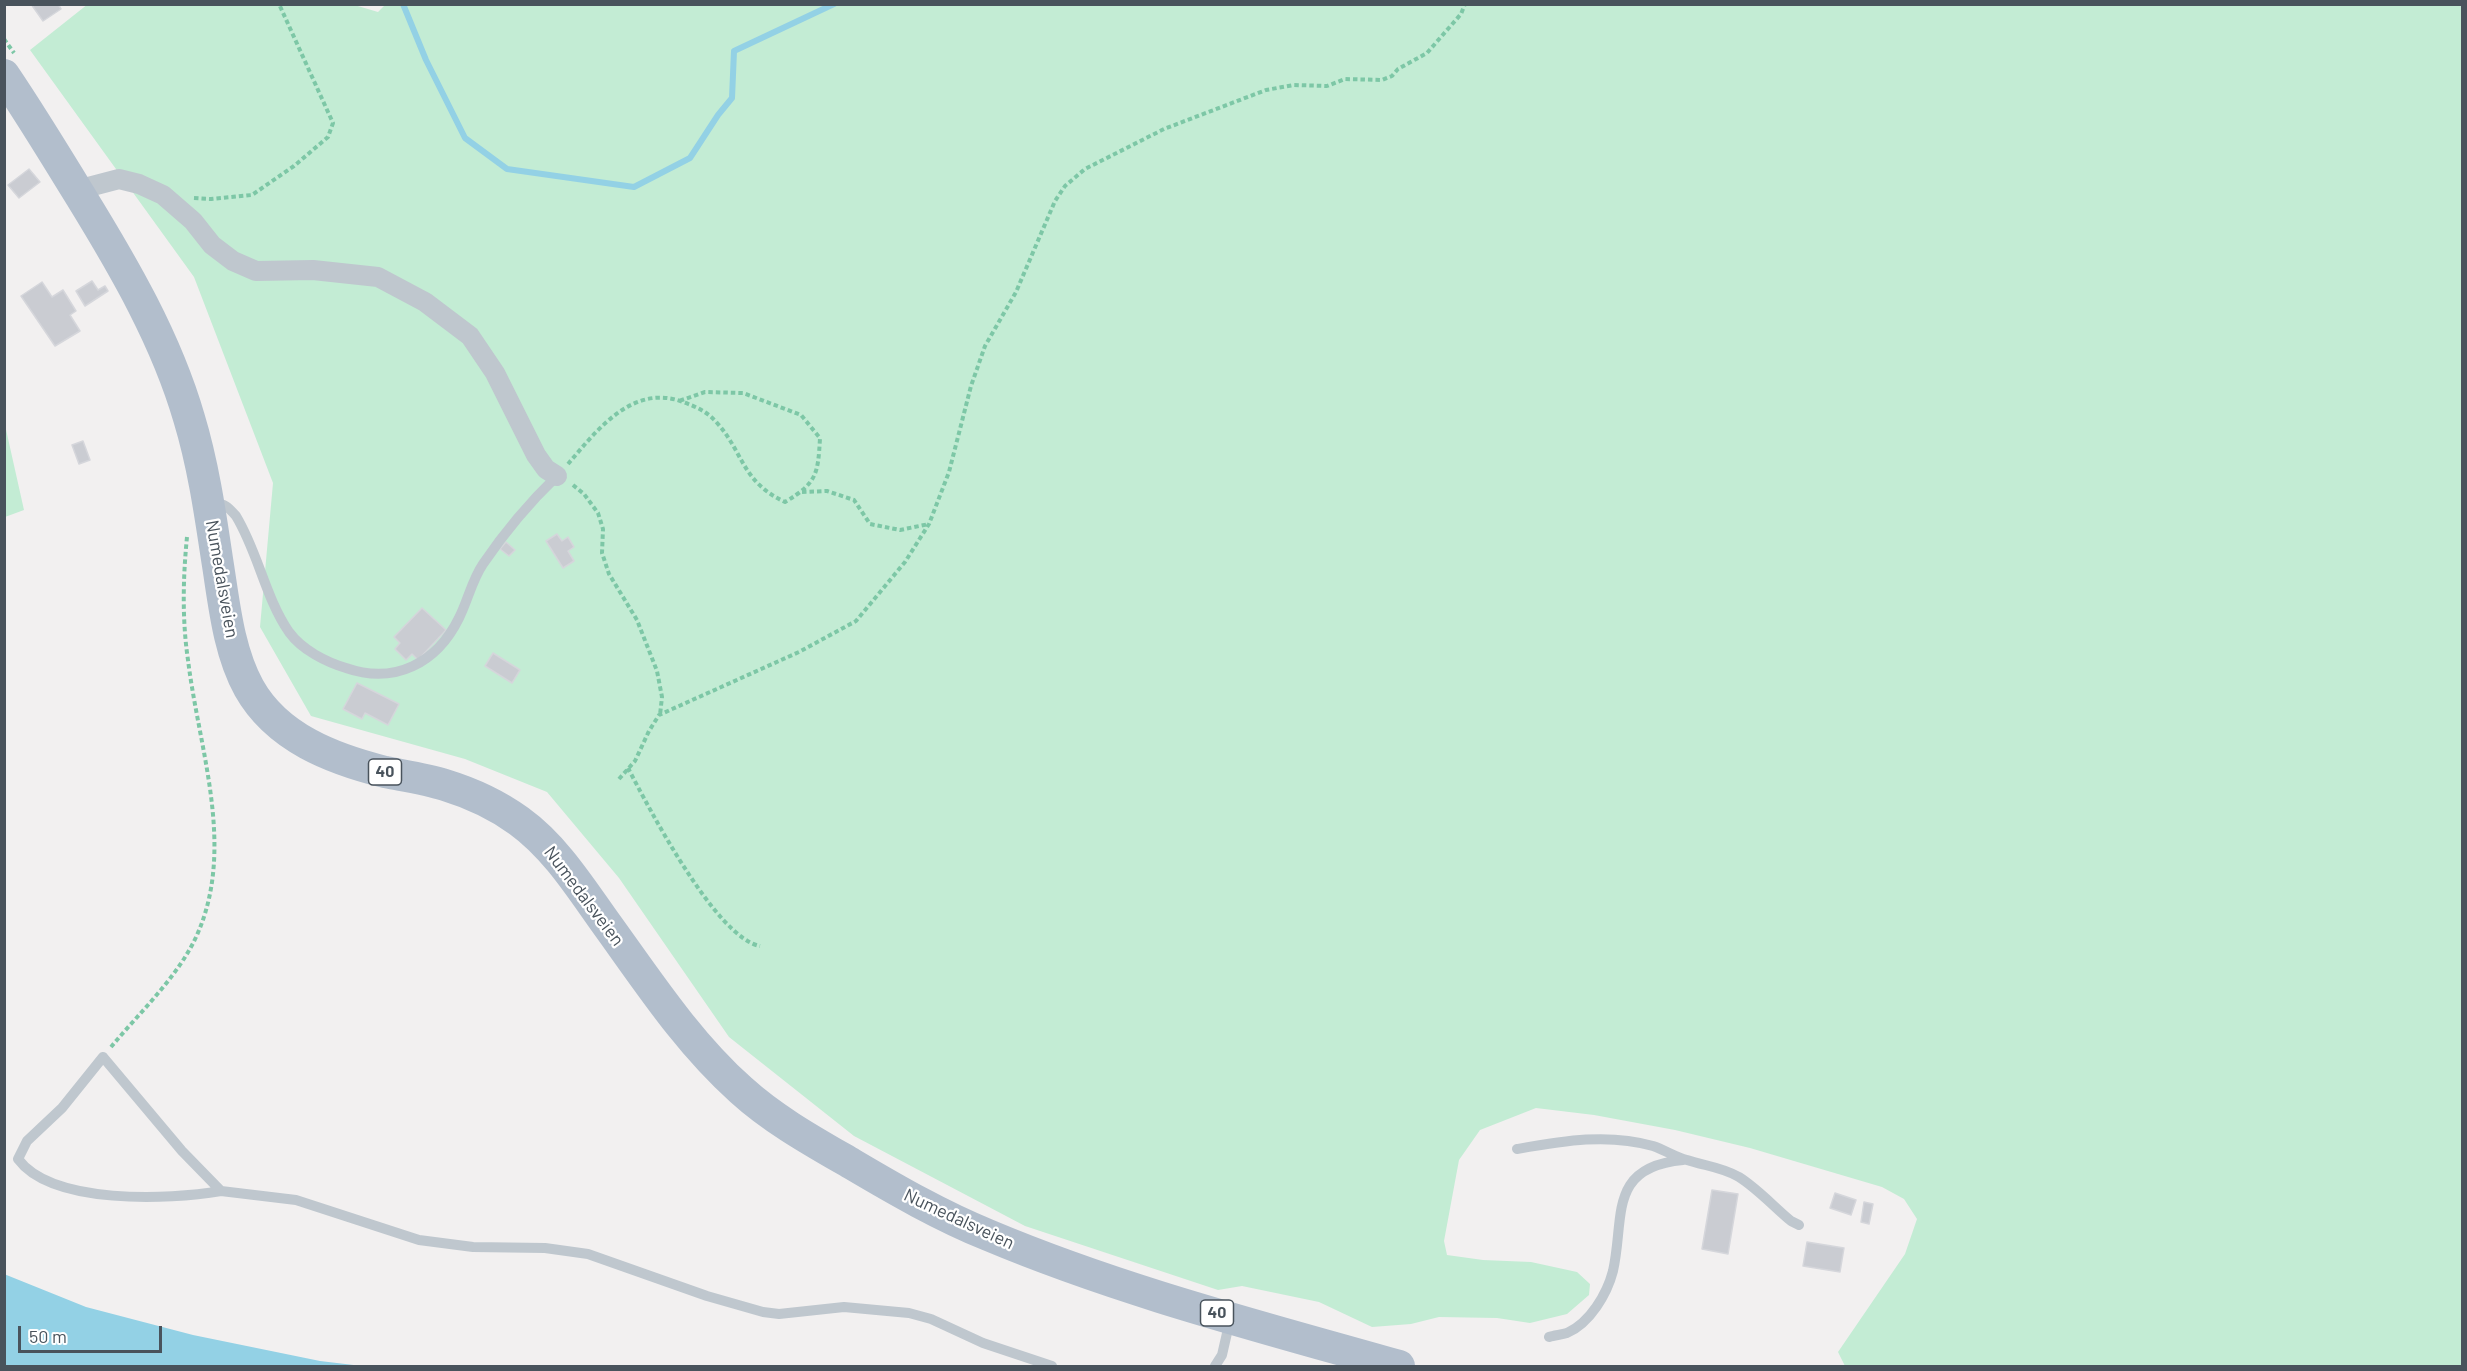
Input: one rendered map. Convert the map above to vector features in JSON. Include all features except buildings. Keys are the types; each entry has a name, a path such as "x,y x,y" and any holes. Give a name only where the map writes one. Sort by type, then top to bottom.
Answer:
{"main road":[{"name":"Numedalsveien","path":"5,76 77,190 136,290 164,352 189,420 209,504 225,609 239,666 257,700 278,723 294,736 344,760 444,785 481,798 530,829 573,877 663,1003 709,1058 742,1091 815,1143 908,1197 986,1235 1102,1277 1399,1366"}],"street":[{"path":"77,190 119,179 139,184 164,195 193,221 212,245 233,261 256,271 313,270 378,277 425,302 470,336 495,373 536,455 546,469 557,476"}],"lane":[{"path":"209,504 219,502 226,505 236,516 274,605 296,640 333,664 359,673 382,674 419,664 435,652 459,618 483,563 538,495 557,476"},
{"path":"221,1191 194,1165 104,1057 62,1108 27,1141 18,1159 25,1168 43,1181 80,1191 133,1197 199,1195 221,1191 296,1200 419,1240 473,1247 546,1248 588,1254 707,1296 763,1312 779,1314 844,1307 909,1313 931,1319 982,1343 1052,1366"},
{"path":"1517,1149 1564,1141 1629,1141 1655,1147 1686,1160 1719,1167 1740,1178 1791,1221 1799,1225"},
{"path":"1549,1337 1568,1332 1582,1321 1595,1309 1605,1292 1613,1270 1620,1212 1632,1183 1653,1165 1686,1160"},
{"path":"1215,1366 1222,1355 1230,1317"}],"path":[{"path":"164,195 211,199 252,195 294,166 328,138 333,123 279,4"},
{"path":"660,715 799,652 856,621 905,562 929,524 949,472 971,386 985,346 1016,292 1055,201 1065,186 1085,169 1164,129 1266,90 1294,85 1327,86 1345,79 1382,80 1392,76 1398,69 1427,53 1461,14 1465,4"},
{"path":"619,779 635,760 649,731 660,715 662,697 657,671 637,620 609,574 602,553 603,529 598,513 584,494 565,478 557,476 603,425 623,408 645,399 662,397 702,409 718,424 744,468 772,496 785,502 801,492 818,470 820,438 801,415 743,393 705,392 680,401"},
{"path":"801,492 827,491 854,500 870,524 900,530 929,524"},
{"path":"104,1057 183,958 197,934 211,885 214,861 214,824 188,660 184,609 185,559"},
{"path":"628,768 671,850 692,879 729,926 748,944 760,946"}],"green space":[{"path":"88,4 351,4 378,12 386,4 2462,5 2462,1366 1845,1366 1838,1352 1905,1254 1917,1219 1904,1199 1882,1187 1750,1148 1675,1130 1594,1115 1536,1108 1480,1130 1459,1160 1444,1241 1447,1255 1483,1260 1531,1262 1577,1272 1590,1284 1589,1295 1567,1314 1530,1323 1497,1318 1439,1317 1411,1324 1372,1327 1319,1302 1242,1286 1218,1290 1025,1226 854,1136 729,1037 619,878 547,792 465,759 311,716 260,627 273,483 194,277 30,50"},
{"path":"5,425 24,510 4,517"}],"water":[{"path":"4,1274 86,1307 193,1335 320,1361 362,1366 5,1366"}],"waterway":[{"path":"403,4 426,60 465,138 507,169 634,187 690,158 732,98 734,51 834,4"}]}
